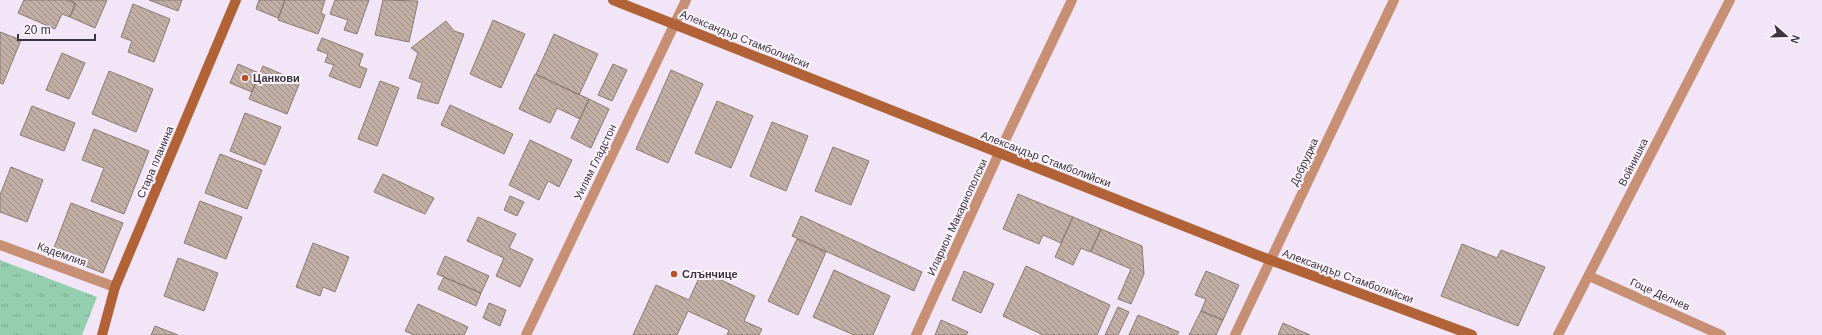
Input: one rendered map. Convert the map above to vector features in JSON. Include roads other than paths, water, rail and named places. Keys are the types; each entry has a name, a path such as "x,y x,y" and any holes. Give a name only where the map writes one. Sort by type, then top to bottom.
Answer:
{"main road":[{"name":"Стара планина","path":"102,335 115,287 236,0"},
{"name":"Александър Стамболийски","path":"613,0 1270,260 1472,335"}],"street":[{"name":"Уилям Гладстон","path":"526,335 686,0"},
{"name":"Иларион Макариополски","path":"916,335 999,152 1072,0"},
{"name":"Добруджа","path":"1236,335 1270,260 1394,0"},
{"name":"Войнишка","path":"1558,335 1730,0"},
{"name":"Кадемлия","path":"0,245 115,287"},
{"name":"Гоце Делчев","path":"1589,276 1721,335"}],"place":[{"name":"Цанкови","path":"245,78"},
{"name":"Слънчице","path":"674,274"}]}
